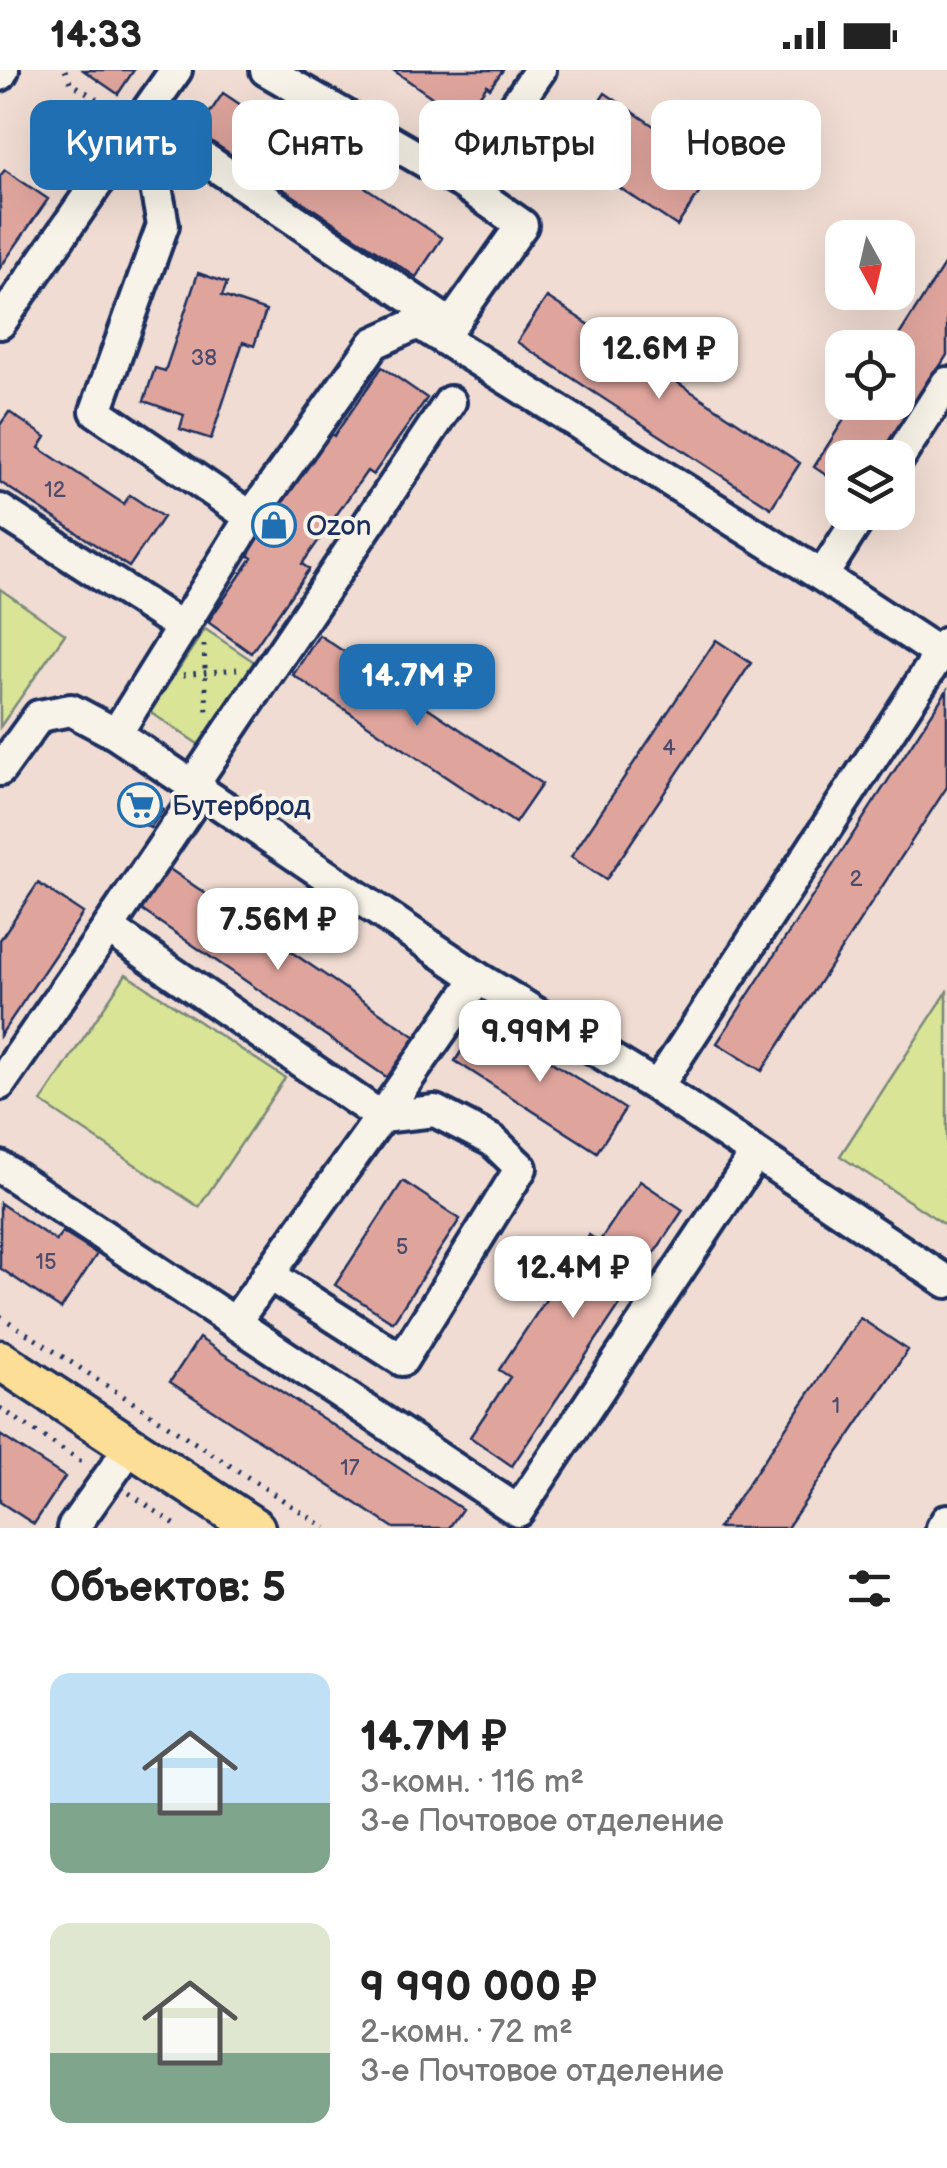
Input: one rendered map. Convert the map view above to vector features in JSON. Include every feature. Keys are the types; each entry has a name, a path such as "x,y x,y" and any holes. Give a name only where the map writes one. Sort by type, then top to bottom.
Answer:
{"main road":[{"path":"0,1360 255,1528"}],"street":[{"path":"155,100 176,70"},
{"path":"266,70 419,158"},
{"path":"519,100 540,70"},
{"path":"212,168 451,325"},
{"path":"0,323 93,190"},
{"path":"156,190 163,225 96,411 250,517"},
{"path":"451,325 522,225 472,190"},
{"path":"116,734 250,517 374,344 418,323 451,325"},
{"path":"418,323 943,648 656,1087"},
{"path":"911,440 947,383"},
{"path":"0,1084 108,928 201,778 450,402"},
{"path":"0,510 182,628"},
{"path":"822,576 851,530"},
{"path":"0,770 39,716 71,710 201,778 478,978 656,1087 947,1282"},
{"path":"108,928 381,1117 435,1111 493,1140 521,1168 402,1360 268,1274"},
{"path":"235,1322 478,978"},
{"path":"0,1168 518,1511 755,1155"},
{"path":"73,1528 131,1446"},
{"path":"942,1528 947,1520"}],"path":[{"path":"66,70 70,82 103,100"},
{"path":"201,598 206,672 201,778"},
{"path":"151,680 275,665"},
{"path":"0,1316 326,1528"}],"green space":[{"path":"0,589 65,634 0,727"},
{"path":"205,629 259,665 204,748 150,712"},
{"path":"126,974 285,1078 199,1207 41,1102"},
{"path":"947,992 947,1226 840,1156"}],"building":[{"path":"83,70 134,70 118,94"},
{"path":"393,70 503,70 476,100 436,100"},
{"path":"223,93 234,100 232,155 212,142 212,110"},
{"path":"631,111 651,124 651,190 701,190 677,226 623,190 631,190"},
{"path":"5,170 48,199 0,268 0,176"},
{"path":"285,190 370,190 442,238 416,277"},
{"path":"947,260 947,355 915,406 915,330 902,330"},
{"path":"198,273 227,283 222,296 266,311 254,346 243,342 211,439 180,429 184,415 144,401 155,368 165,371"},
{"path":"547,297 800,463 771,508 517,342"},
{"path":"382,367 427,398 373,475 367,471 302,564 309,569 251,653 208,622 252,558 245,553 329,432 334,436"},
{"path":"9,412 46,437 39,448 124,504 130,495 163,517 129,567 0,482 0,425"},
{"path":"844,420 906,420 893,440 831,440"},
{"path":"825,450 825,474 814,467"},
{"path":"319,635 542,784 515,823 293,675"},
{"path":"716,640 751,663 606,880 571,857"},
{"path":"947,690 947,787 762,1071 717,1043"},
{"name":"Бутерброд","path":"135,791 163,810 150,828 122,809"},
{"path":"168,868 416,1037 388,1078 140,909"},
{"path":"38,883 83,913 0,1036 0,940"},
{"path":"483,1018 625,1109 597,1152 455,1061"},
{"path":"403,1181 460,1219 393,1322 335,1285"},
{"path":"640,1181 683,1210 512,1466 470,1437 510,1377 499,1370 589,1235 599,1242"},
{"path":"0,1203 56,1241 62,1232 97,1254 61,1309 0,1268"},
{"path":"860,1318 908,1350 787,1528 718,1528"},
{"path":"199,1338 462,1509 449,1528 394,1528 170,1382"},
{"path":"0,1435 65,1477 34,1524 0,1502"}],"place":[{"name":"Ozon","path":"274,525"},
{"name":"Бутерброд","path":"140,805"}]}
